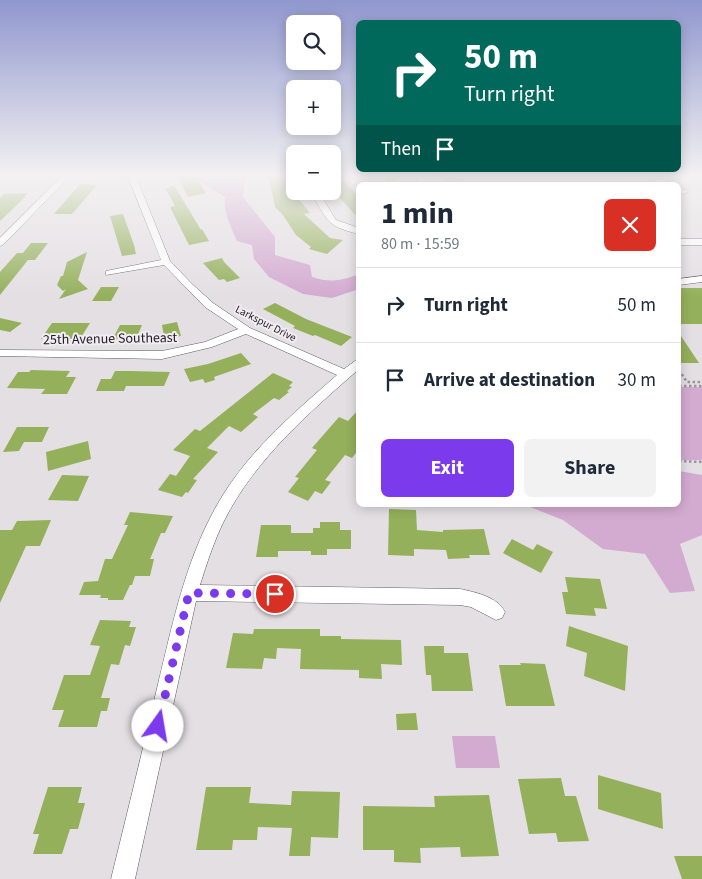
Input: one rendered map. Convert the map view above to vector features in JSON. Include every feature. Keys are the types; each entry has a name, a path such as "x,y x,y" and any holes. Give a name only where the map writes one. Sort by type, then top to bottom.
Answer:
{"street":[{"path":"0,243 28,215"},
{"name":"Larkspur Drive","path":"147,215 166,262 180,279 208,305 246,330 352,368"},
{"path":"327,215 329,219 338,225 356,230"},
{"path":"681,242 702,242"},
{"path":"109,273 166,262"},
{"path":"681,282 702,280"},
{"name":"25th Avenue Southeast","path":"0,353 162,355 208,345 246,330"},
{"path":"123,879 189,593 210,534 230,496 266,449 300,414 352,368"},
{"path":"189,593 460,597 475,600 496,612"}],"path":[{"path":"681,373 687,382 702,382"},
{"path":"681,386 702,386"},
{"path":"681,461 702,462"}],"shaded area":[{"path":"226,215 257,215 275,237 275,255 310,265 312,277 318,279 336,280 356,275 356,290 332,298 303,294 269,277 254,259 252,245 237,241"},
{"path":"681,387 702,387 702,460 681,460"},
{"path":"681,471 702,475 702,535 680,544 695,591 670,593 645,554 603,549 563,520 530,507 681,507"},
{"path":"452,736 495,736 500,768 456,768"}],"building":[{"path":"0,215 6,215 0,221"},
{"path":"123,215 136,254 122,256 110,216"},
{"path":"174,215 192,215 209,241 189,245"},
{"path":"283,215 305,215 330,238 343,240 327,254 309,249 311,247 296,235"},
{"path":"31,243 48,243 35,260 28,260 0,295 0,272 17,253 23,253"},
{"path":"87,252 78,280 88,289 59,299 66,289 63,291 57,285 61,276 63,276 67,262"},
{"path":"222,258 240,278 227,282 224,279 219,280 203,263"},
{"path":"101,287 119,287 111,301 92,301"},
{"path":"681,288 702,288 702,324 681,324"},
{"path":"275,303 306,319 352,337 341,346 293,328 295,326 263,309"},
{"path":"0,318 22,323 10,332 0,330"},
{"path":"177,322 181,336 167,338 167,335 164,336 162,325"},
{"path":"52,323 90,323 80,339 41,339"},
{"path":"120,325 142,325 137,337 112,340"},
{"path":"681,336 699,363 681,363"},
{"path":"241,353 251,364 214,377 215,380 205,383 203,379 190,382 184,369 208,364"},
{"path":"31,370 70,371 66,377 76,377 67,394 41,394 45,389 7,388 18,372 29,372"},
{"path":"115,371 170,372 164,386 126,386 124,391 96,391 101,379 111,379"},
{"path":"273,373 293,382 289,386 292,387 287,391 289,392 279,400 274,398 253,414 258,417 241,432 229,426 207,448 218,452 193,479 197,480 188,493 186,492 182,497 158,490 170,474 176,476 190,456 173,450 195,429 200,431"},
{"path":"356,412 356,453 352,458 345,455 325,480 331,482 322,494 315,491 308,501 288,492 299,478 295,477 317,450 312,448 339,417 348,421"},
{"path":"17,427 49,427 42,442 24,442 19,451 3,452"},
{"path":"88,441 91,459 48,471 46,452"},
{"path":"62,475 89,476 78,501 48,500"},
{"path":"389,509 416,510 417,530 443,532 443,530 484,529 490,555 469,555 470,558 448,559 446,550 414,549 414,556 388,555"},
{"path":"130,512 173,516 165,533 161,533 150,559 154,559 150,576 135,576 123,600 108,600 108,598 100,598 101,595 79,595 84,582 98,581 105,559 112,559 128,525 124,525"},
{"path":"51,520 40,546 26,546 0,603 0,530 12,530 17,521"},
{"path":"320,522 340,522 340,530 351,530 351,549 327,549 327,555 311,555 311,551 278,551 278,557 256,557 261,525 291,525 291,533 313,533 313,528 320,528"},
{"path":"512,539 533,550 537,544 553,552 541,573 503,553"},
{"path":"565,577 600,579 607,609 594,608 596,616 566,614 562,592 568,592"},
{"path":"100,620 131,621 129,627 136,627 130,646 125,645 119,665 111,664 101,698 110,698 107,711 101,711 97,727 58,727 64,710 52,710 64,675 90,675 100,646 90,645"},
{"path":"569,626 628,646 625,691 584,676 587,653 566,646"},
{"path":"254,629 320,629 320,636 341,636 341,639 401,640 402,665 381,664 382,679 359,678 359,670 300,669 301,649 277,648 276,659 264,658 262,669 226,668 233,633 253,634"},
{"path":"424,646 444,646 444,653 468,653 473,691 432,691 431,675 426,675"},
{"path":"520,663 545,664 555,706 506,706 499,665 521,665"},
{"path":"416,713 418,730 397,730 396,714"},
{"path":"598,775 661,793 663,829 598,809"},
{"path":"561,778 565,796 576,796 589,841 558,842 556,833 529,834 518,779"},
{"path":"48,787 82,787 78,803 85,803 78,829 70,829 62,854 33,854 39,834 33,834"},
{"path":"206,787 251,787 249,803 291,805 292,791 340,792 338,838 311,837 310,856 289,856 292,828 258,827 257,840 233,840 232,850 196,850"},
{"path":"489,795 499,856 461,857 460,847 420,848 421,863 394,862 394,850 363,850 363,806 435,807 434,796"},
{"path":"674,856 702,856 702,879 682,879"}],"route":[{"path":"158,726 189,593 275,594"}]}
